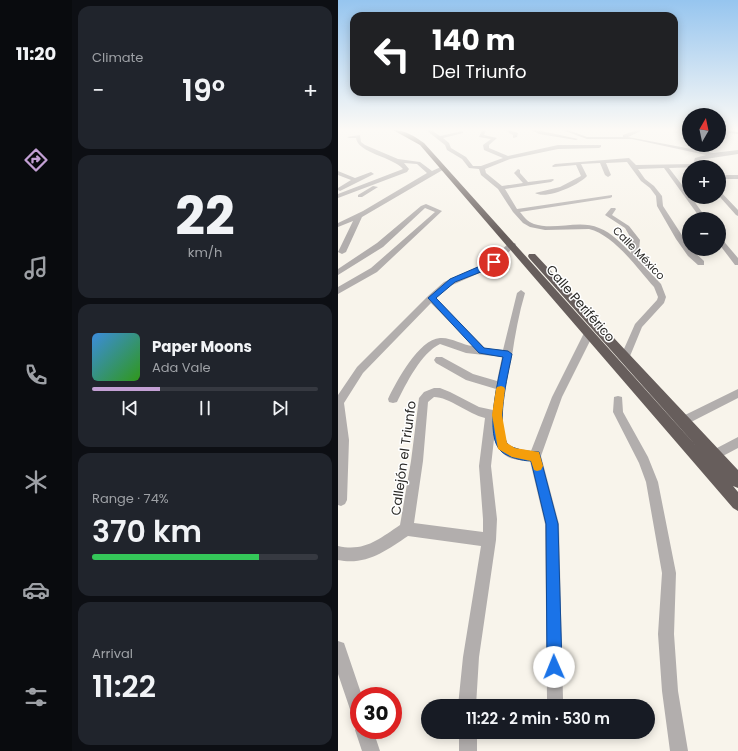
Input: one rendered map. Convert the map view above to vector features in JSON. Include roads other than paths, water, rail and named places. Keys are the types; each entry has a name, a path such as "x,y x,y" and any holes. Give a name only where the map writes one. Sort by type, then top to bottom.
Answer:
{"highway":[{"name":"Calle Periférico","path":"440,165 738,503"},
{"name":"Calle Periférico","path":"449,165 738,481"},
{"path":"663,400 676,406 689,418 738,471"}],"street":[{"path":"338,199 406,170 403,165"},
{"path":"420,165 431,173"},
{"path":"469,165 471,167 482,168 490,165"},
{"path":"555,166 562,165"},
{"path":"538,193 547,192 573,184 584,176 579,165"},
{"path":"604,165 608,175"},
{"path":"682,166 636,167 643,180 652,187 659,196 660,206 680,239 691,254 701,263"},
{"path":"666,167 699,212"},
{"path":"338,225 360,216 431,173 443,168"},
{"name":"Calle México","path":"482,168 485,176 501,188 507,200 525,222 538,227 589,227 597,229 612,238 658,286 662,297 661,301 638,326 625,358"},
{"path":"518,171 517,173 527,184"},
{"path":"338,173 355,180"},
{"path":"338,190 355,180 372,174"},
{"path":"360,196 391,177"},
{"path":"726,177 738,177"},
{"path":"501,188 551,180"},
{"path":"537,182 547,192 547,207"},
{"path":"515,211 610,196"},
{"path":"726,200 738,214"},
{"path":"338,273 380,245 423,207 426,206 439,210 428,222 374,270 338,291"},
{"path":"613,209 608,215 626,227 636,240 634,260"},
{"path":"342,252 360,216"},
{"path":"341,500 344,440 339,403 360,370 372,356 431,298 453,280 490,265 512,245"},
{"path":"726,249 738,263"},
{"path":"729,253 738,253"},
{"path":"467,699 471,657 489,540 490,519 485,466 494,415 508,354 512,325 521,293"},
{"path":"431,298 482,350"},
{"path":"555,699 552,524 535,456 557,397 589,333"},
{"path":"393,399 414,364 429,347 436,342 442,341 467,349 508,354"},
{"path":"440,360 470,377 501,386"},
{"name":"Callejón el Triunfo","path":"406,528 417,461 423,401 426,395 434,392 440,393 472,409 494,415"},
{"path":"689,418 738,393"},
{"path":"618,400 618,412 644,462 652,482 669,573 666,634 670,691 679,751"},
{"path":"494,415 502,445 506,449 524,456 535,456"},
{"path":"721,452 738,442"},
{"path":"338,554 352,556 364,554 374,550 406,528 489,540"},
{"path":"338,649 351,687"},
{"path":"367,739 371,751"},
{"path":"468,739 468,751"}]}
